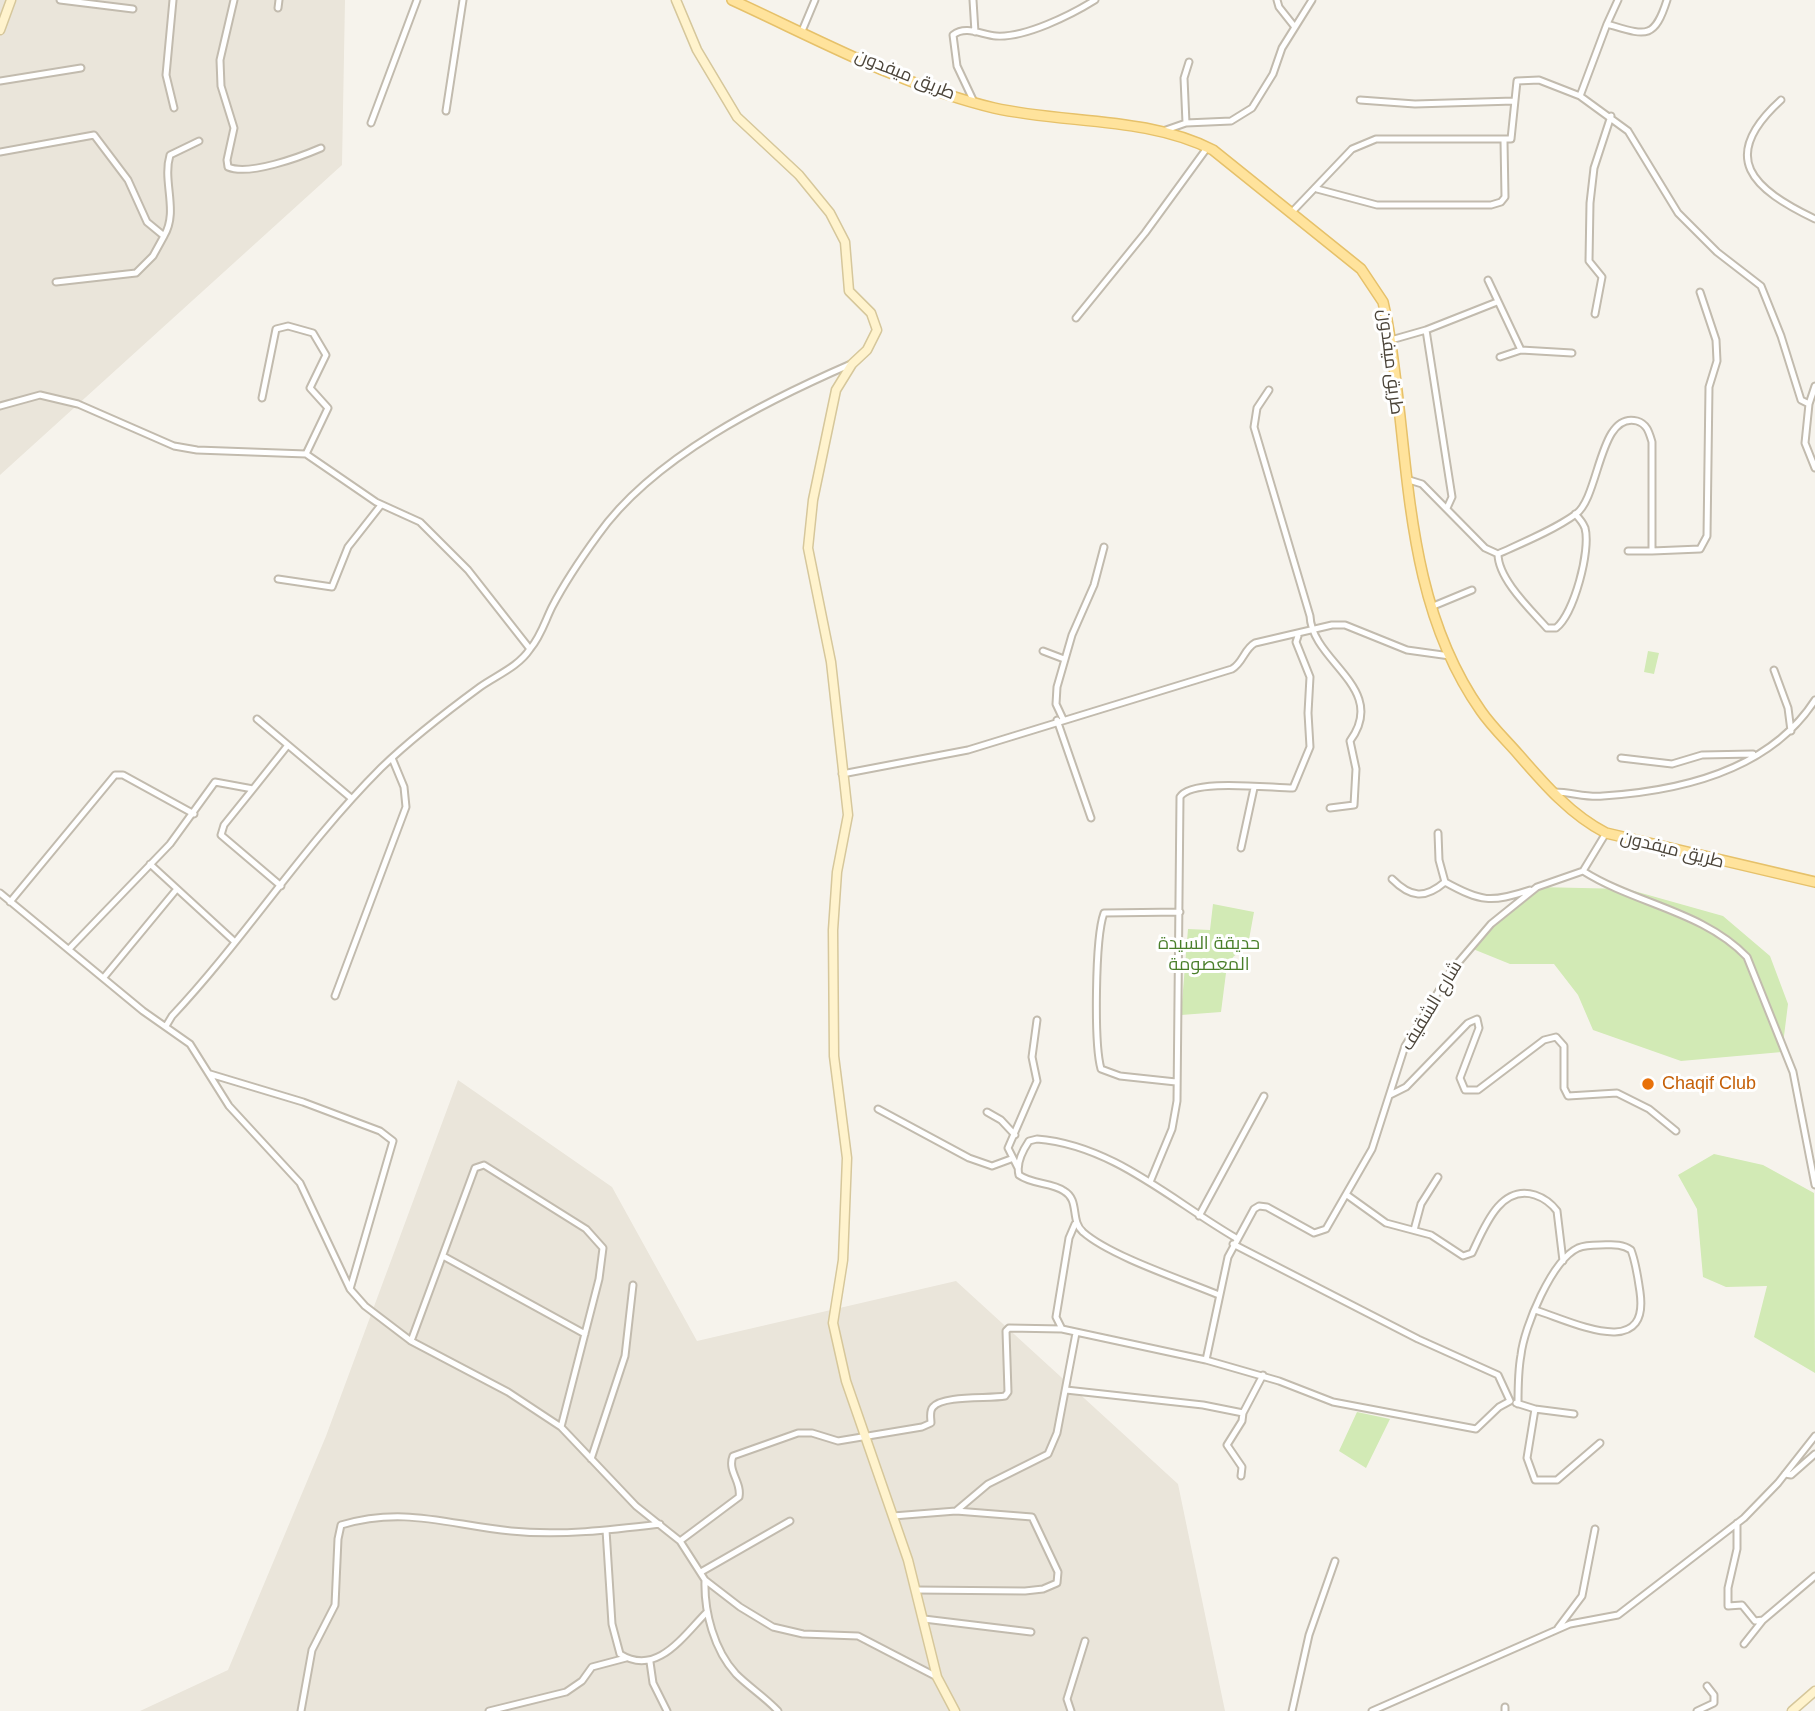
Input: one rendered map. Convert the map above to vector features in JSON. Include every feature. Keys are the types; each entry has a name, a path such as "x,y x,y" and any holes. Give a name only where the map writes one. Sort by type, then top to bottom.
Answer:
{"main road":[{"name":"طريق ميفدون","path":"732,0 898,75 974,102 1018,112 1160,132 1207,148 1368,277 1383,302 1391,340 1406,479 1431,607 1450,656 1483,713 1552,792 1582,819 1606,833 1815,882"}],"street":[{"path":"0,30 11,0"},
{"path":"60,0 133,9"},
{"path":"173,0 166,75 174,108"},
{"path":"234,0 220,60 221,86 234,128 228,167 242,170 256,168 321,148"},
{"path":"278,8 279,0"},
{"path":"371,123 417,0"},
{"path":"446,111 463,0"},
{"path":"676,0 697,50 737,117 799,175 839,229 847,252 849,291 871,313 877,330 867,350 852,364 836,390 813,500 808,548 831,662 848,815 837,872 832,990 834,1056 846,1158 844,1250 833,1323 840,1360 916,1590 937,1677 955,1711"},
{"path":"802,32 815,0"},
{"path":"973,0 975,32"},
{"path":"974,102 957,66 952,40 957,32 1012,35 1066,17 1094,0"},
{"path":"1278,0 1279,7 1294,26"},
{"path":"1160,132 1186,122 1231,121 1252,108 1268,84 1294,26 1312,0"},
{"path":"1580,96 1618,0"},
{"path":"1607,24 1634,30 1655,29 1667,0"},
{"path":"1186,122 1184,78 1189,62"},
{"path":"0,81 82,68"},
{"path":"1290,214 1317,189 1352,149 1376,139 1511,139 1515,85 1524,79 1539,80 1580,96 1611,117 1637,144 1678,213 1717,252 1761,286 1784,344 1799,398 1809,404"},
{"path":"1360,100 1415,104 1514,101"},
{"path":"1781,100 1752,135 1746,151 1746,164 1752,177 1765,191 1815,219"},
{"path":"1595,314 1601,277 1589,261 1590,203 1596,160 1611,117"},
{"path":"0,152 94,135 125,176 147,222 164,236"},
{"path":"56,282 140,272 164,236 172,214 168,192 170,155 199,141"},
{"path":"1317,189 1377,205 1491,205 1501,202 1505,197 1504,141"},
{"path":"1076,318 1207,148"},
{"path":"1488,280 1521,350"},
{"path":"1628,551 1697,550 1704,545 1707,536 1709,387 1717,362 1716,340 1700,292"},
{"path":"1391,340 1426,330 1497,302"},
{"path":"262,398 276,329 288,326 313,333 326,355 310,388 328,408 306,454"},
{"path":"1426,330 1452,497 1447,508"},
{"path":"1500,357 1521,350 1572,353"},
{"path":"166,1027 351,798 392,758 481,686 518,663 530,649 560,592 598,534 624,505 658,475 749,412 852,364"},
{"path":"1815,386 1809,404 1805,443 1815,468"},
{"path":"1269,390 1257,408 1254,427 1310,616 1311,632 1351,684 1360,701 1361,725 1350,741 1356,769 1354,805 1330,808"},
{"path":"0,406 40,395 78,404 174,446 197,450 306,454 381,505 427,528 468,570 530,649"},
{"path":"1498,554 1575,514 1585,502 1611,431 1623,422 1641,422 1648,429 1651,442 1652,551"},
{"path":"1406,479 1422,484 1485,548 1498,554"},
{"path":"278,579 332,587 348,547 381,505"},
{"path":"1498,554 1499,564 1534,613 1547,628 1556,628 1571,609 1584,548 1585,529 1575,514"},
{"path":"1091,818 1056,704 1065,659 1094,585 1104,547"},
{"path":"1431,607 1472,590"},
{"path":"842,774 968,750 1232,669 1239,665 1249,646 1255,643 1298,636 1332,625 1345,625 1407,650 1450,656"},
{"path":"1150,1182 1174,1121 1180,912 1179,805 1183,792 1209,786 1293,788 1310,747 1310,677 1297,642 1298,636"},
{"path":"1043,651 1065,659"},
{"path":"1774,670 1788,708 1791,731"},
{"path":"1552,792 1570,791 1590,797 1652,792 1706,778 1756,754 1791,731 1815,700"},
{"path":"257,719 351,798"},
{"path":"281,886 222,837 224,825 288,745"},
{"path":"1621,758 1672,764 1702,755 1756,754"},
{"path":"335,996 407,807 404,787 392,758"},
{"path":"10,902 114,775 123,775 194,814"},
{"path":"70,948 150,864 194,814 217,781 253,789"},
{"path":"1241,848 1254,788"},
{"path":"1438,833 1439,860 1445,882 1483,901 1500,900 1537,887"},
{"path":"1606,833 1583,871 1612,887 1667,907 1734,945 1747,957 1793,1072 1815,1185"},
{"path":"150,864 235,942"},
{"name":"شارع الشقيف","path":"1390,1095 1405,1046 1451,971 1491,924 1537,887 1583,871"},
{"path":"1392,879 1405,890 1417,895 1427,895 1445,882"},
{"path":"105,976 176,890"},
{"path":"0,893 190,1044 242,1122 300,1183 350,1289 385,1324 411,1341 508,1392 561,1427 636,1506 680,1541 705,1580 707,1612 730,1666 778,1711"},
{"path":"1176,1082 1119,1076 1103,1071 1099,1053 1099,984 1104,913 1180,912"},
{"name":"شارع الشقيف","path":"1390,1095 1406,1087 1461,1029 1472,1020 1478,1019 1479,1028 1460,1078 1465,1090 1478,1090 1544,1040 1556,1037 1564,1046 1564,1088 1568,1096 1617,1093 1649,1109 1676,1132"},
{"path":"1037,1020 1032,1057 1037,1081 1008,1148 1019,1175 1066,1192 1073,1202 1075,1224 1066,1250 1056,1317 1062,1329"},
{"path":"208,1074 303,1102 380,1131 393,1141 350,1289"},
{"path":"1206,1360 1219,1295 1234,1241 1259,1206 1268,1207 1310,1231 1323,1232 1372,1149 1390,1095"},
{"path":"1199,1216 1264,1096"},
{"path":"878,1110 969,1158 992,1166 1011,1158"},
{"path":"987,1112 1001,1120 1015,1135"},
{"path":"1018,1168 1029,1141 1042,1139 1096,1153 1150,1182 1234,1241 1418,1339 1498,1375 1510,1401 1535,1409 1574,1414"},
{"path":"411,1341 475,1168 484,1165 586,1229 601,1244 604,1253 561,1427"},
{"path":"1414,1230 1421,1204 1438,1177"},
{"path":"1347,1195 1386,1223 1431,1235 1456,1253 1467,1255 1472,1253 1486,1223 1499,1206 1516,1194 1533,1194 1552,1204 1557,1211 1563,1261"},
{"path":"1075,1224 1084,1234 1122,1254 1219,1295"},
{"path":"1518,1404 1521,1353 1535,1310 1563,1261 1580,1247 1627,1247 1634,1258 1642,1310 1639,1322 1630,1330 1610,1332 1535,1310"},
{"path":"443,1256 585,1334"},
{"path":"591,1459 625,1356 632,1285"},
{"path":"680,1541 739,1497 740,1489 730,1462 736,1454 798,1433 812,1433 838,1441 927,1426 931,1423 932,1407 941,1403 1005,1396 1008,1392 1006,1329 1062,1329 1206,1360 1263,1376 1333,1402 1476,1429 1499,1407 1510,1401"},
{"path":"956,1511 988,1485 1051,1451 1076,1333"},
{"path":"1241,1476 1242,1467 1227,1445 1242,1421 1243,1413 1263,1376"},
{"path":"1066,1390 1203,1405 1243,1413"},
{"path":"1535,1409 1527,1458 1535,1480 1557,1480 1600,1443"},
{"path":"1372,1711 1452,1673 1556,1630 1578,1622 1618,1615 1737,1523 1785,1474 1815,1436"},
{"path":"1785,1474 1791,1475 1815,1454"},
{"path":"893,1516 956,1511 1032,1517 1058,1572 1057,1583 1051,1587 1025,1591 916,1590"},
{"path":"301,1711 312,1650 335,1605 341,1525 407,1516 430,1517 512,1531 606,1530 660,1524"},
{"path":"701,1572 790,1521"},
{"path":"1737,1523 1737,1549 1726,1605 1742,1605 1755,1621 1763,1620"},
{"path":"1556,1630 1582,1596 1595,1529"},
{"path":"606,1530 615,1646 626,1658"},
{"path":"1292,1711 1309,1635 1335,1561"},
{"path":"1744,1644 1763,1620 1815,1576"},
{"path":"705,1580 740,1607 773,1627 803,1634 858,1636 937,1677"},
{"path":"489,1711 566,1692 582,1681 592,1667 626,1658 650,1662 664,1654 707,1612"},
{"path":"924,1619 1031,1632"},
{"path":"1071,1711 1067,1699 1085,1641"},
{"path":"650,1662 653,1683 667,1711"},
{"path":"1697,1711 1714,1703 1714,1695 1707,1686"},
{"path":"1792,1711 1815,1691"},
{"path":"527,1703 528,1711"}],"shaded area":[{"path":"0,0 345,0 342,165 0,475"},
{"path":"458,1080 612,1187 697,1341 956,1281 1178,1484 1225,1711 140,1711 228,1670 326,1436"}],"green space":[{"path":"1648,651 1659,653 1654,674 1644,672"},
{"path":"1537,887 1627,889 1723,916 1770,956 1788,1004 1782,1052 1681,1061 1593,1030 1578,995 1554,964 1510,964 1468,947"},
{"name":"حديقة السيدة المعصومة","path":"1213,904 1254,912 1248,945 1233,957 1226,973 1221,1012 1181,1015 1188,929 1210,930"},
{"path":"1714,1154 1763,1165 1814,1193 1815,1373 1754,1337 1767,1286 1726,1287 1703,1277 1697,1209 1678,1175"},
{"path":"1357,1412 1390,1419 1366,1468 1339,1451"}],"place":[{"name":"Chaqif Club","path":"1648,1084"}]}
